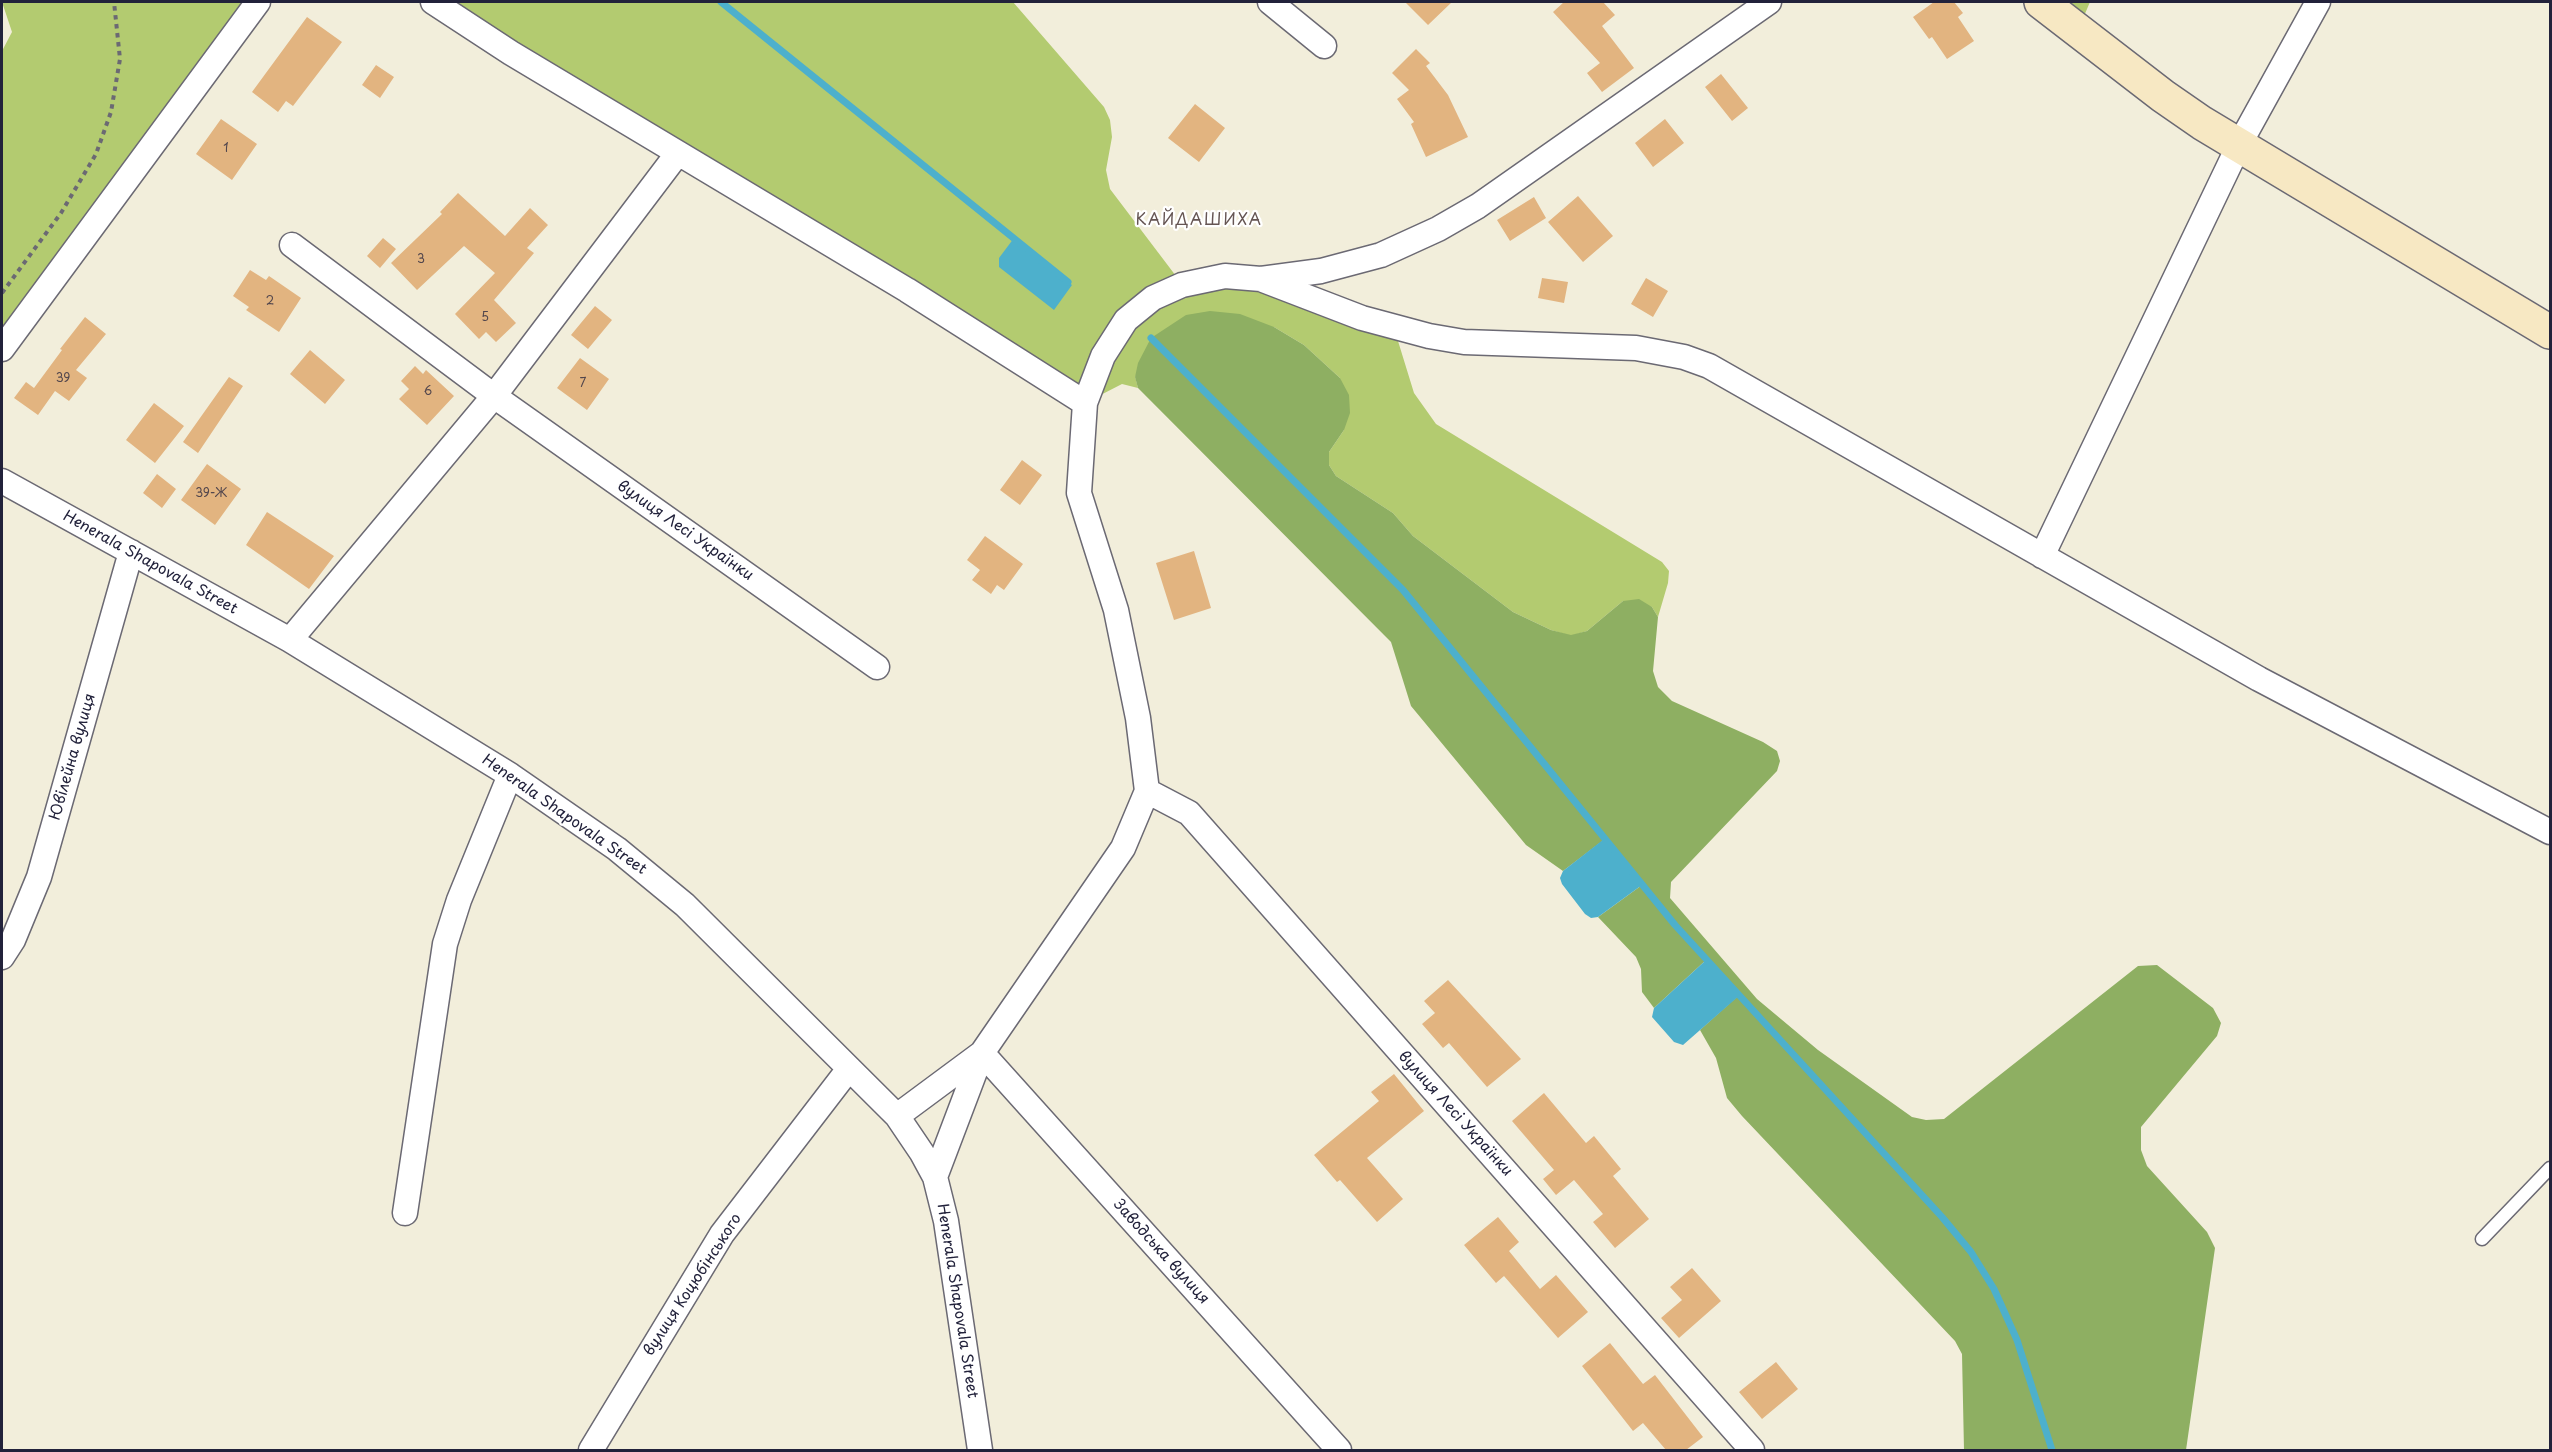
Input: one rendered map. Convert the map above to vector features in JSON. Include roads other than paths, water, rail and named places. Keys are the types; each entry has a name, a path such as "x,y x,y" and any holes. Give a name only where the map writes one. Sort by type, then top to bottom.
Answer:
{"main road":[{"path":"2041,2 2163,96 2239,145 2550,332"}],"street":[{"path":"2,349 258,2"},
{"path":"434,2 511,53 907,290 1085,403"},
{"path":"1270,2 1324,46"},
{"path":"935,1178 982,1053 1124,848 1147,791 1138,718 1116,610 1079,493 1085,403 1103,356 1126,320 1153,298 1182,285 1225,276 1261,279 1322,272 1357,263 1438,229 1478,206 1769,2"},
{"path":"2042,556 2239,145 2318,2"},
{"path":"290,640 494,396 678,153"},
{"name":"вулиця Лесі Українки","path":"292,245 494,396 877,667"},
{"path":"1261,279 1362,318 1429,336 1464,342 1636,348 1684,357 1728,376 2269,685 2550,832"},
{"name":"Henerala Shapovala Street","path":"2,481 290,640 510,774 649,873 685,905 848,1070 897,1116 922,1153 935,1178 953,1260 980,1450"},
{"name":"Ювілейна вулиця","path":"2,957 13,940 39,877 131,552"},
{"path":"405,1213 445,944 459,900 510,774"},
{"name":"вулиця Лесі Українки","path":"1147,791 1189,813 1752,1450"},
{"path":"897,1116 982,1053"},
{"name":"Заводська вулиця","path":"982,1053 1339,1450"},
{"name":"вулиця Коцюбінського","path":"591,1450 722,1234 848,1070"}],"lane":[{"path":"2482,1239 2550,1168"}],"water":[{"path":"1014,238 1072,285 1054,310 999,267 999,258"},
{"path":"1604,839 1642,885 1598,917 1591,918 1585,914 1560,878 1563,871"},
{"path":"1706,960 1740,995 1683,1045 1674,1042 1652,1017 1654,1008"}],"waterway":[{"path":"721,2 1068,282"},
{"path":"1151,338 1403,590 1675,925 1942,1217 1971,1252 1994,1289 2017,1340 2052,1450"}],"district":[{"name":"КАЙДАШИХА","path":"1199,221"}]}
